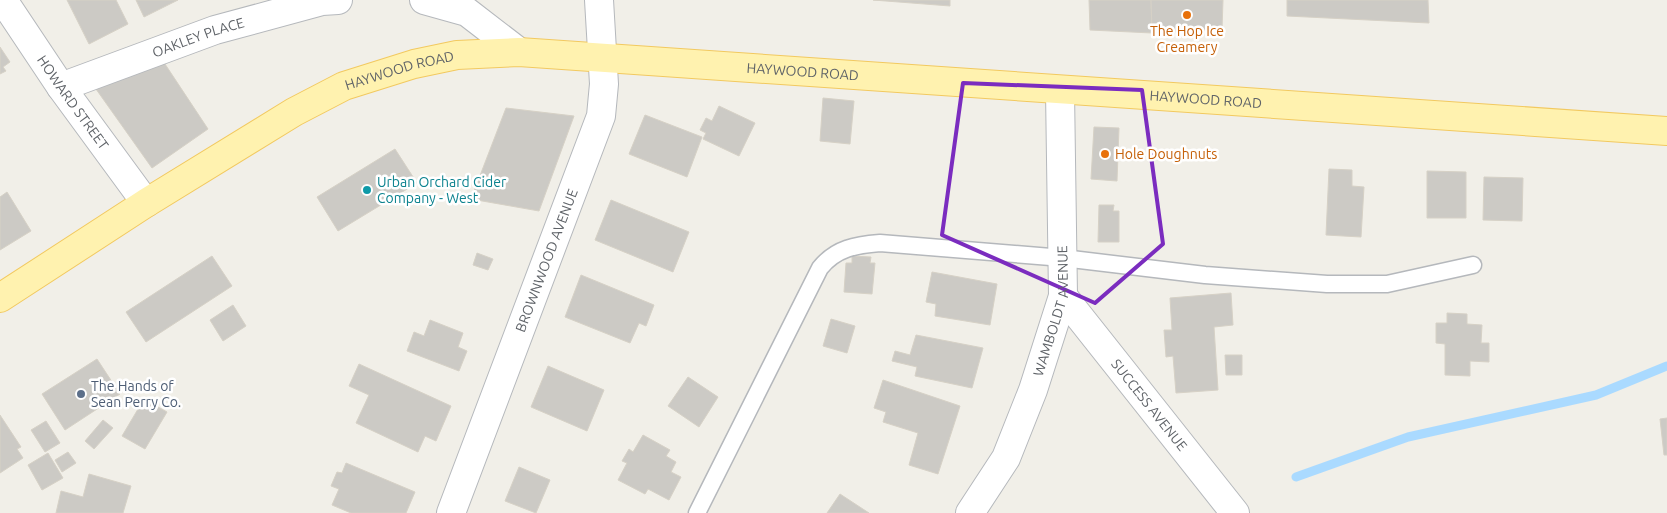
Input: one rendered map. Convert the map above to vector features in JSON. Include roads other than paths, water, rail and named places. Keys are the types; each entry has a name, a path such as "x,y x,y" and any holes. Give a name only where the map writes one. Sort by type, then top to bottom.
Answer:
{"main road":[{"name":"HAYWOOD ROAD","path":"0,298 146,203 294,112 344,86 414,64 457,55 519,52 1060,91 1667,131"}],"street":[{"name":"HOWARD STREET","path":"3,0 61,88 146,203"},
{"name":"OAKLEY PLACE","path":"61,88 215,30 322,1 338,0"},
{"path":"424,0 467,12 519,52"},
{"name":"BROWNWOOD AVENUE","path":"451,513 601,116 604,84 599,0"},
{"name":"WAMBOLDT AVENUE","path":"970,513 1006,458 1033,390 1063,296 1060,91"},
{"name":"SUCCESS AVENUE","path":"1063,296 1235,513"}],"lane":[{"path":"697,513 820,268 837,252 853,245 880,243 1063,258 1205,275 1327,284 1387,284 1473,265"}],"waterway":[{"path":"1296,477 1408,437 1596,395 1667,366"}],"place":[{"name":"The Hop Ice Creamery","path":"1187,15"},
{"name":"Hole Doughnuts","path":"1105,154"},
{"name":"Urban Orchard Cider Company - West","path":"367,190"},
{"name":"The Hands of Sean Perry Co.","path":"81,394"}]}
